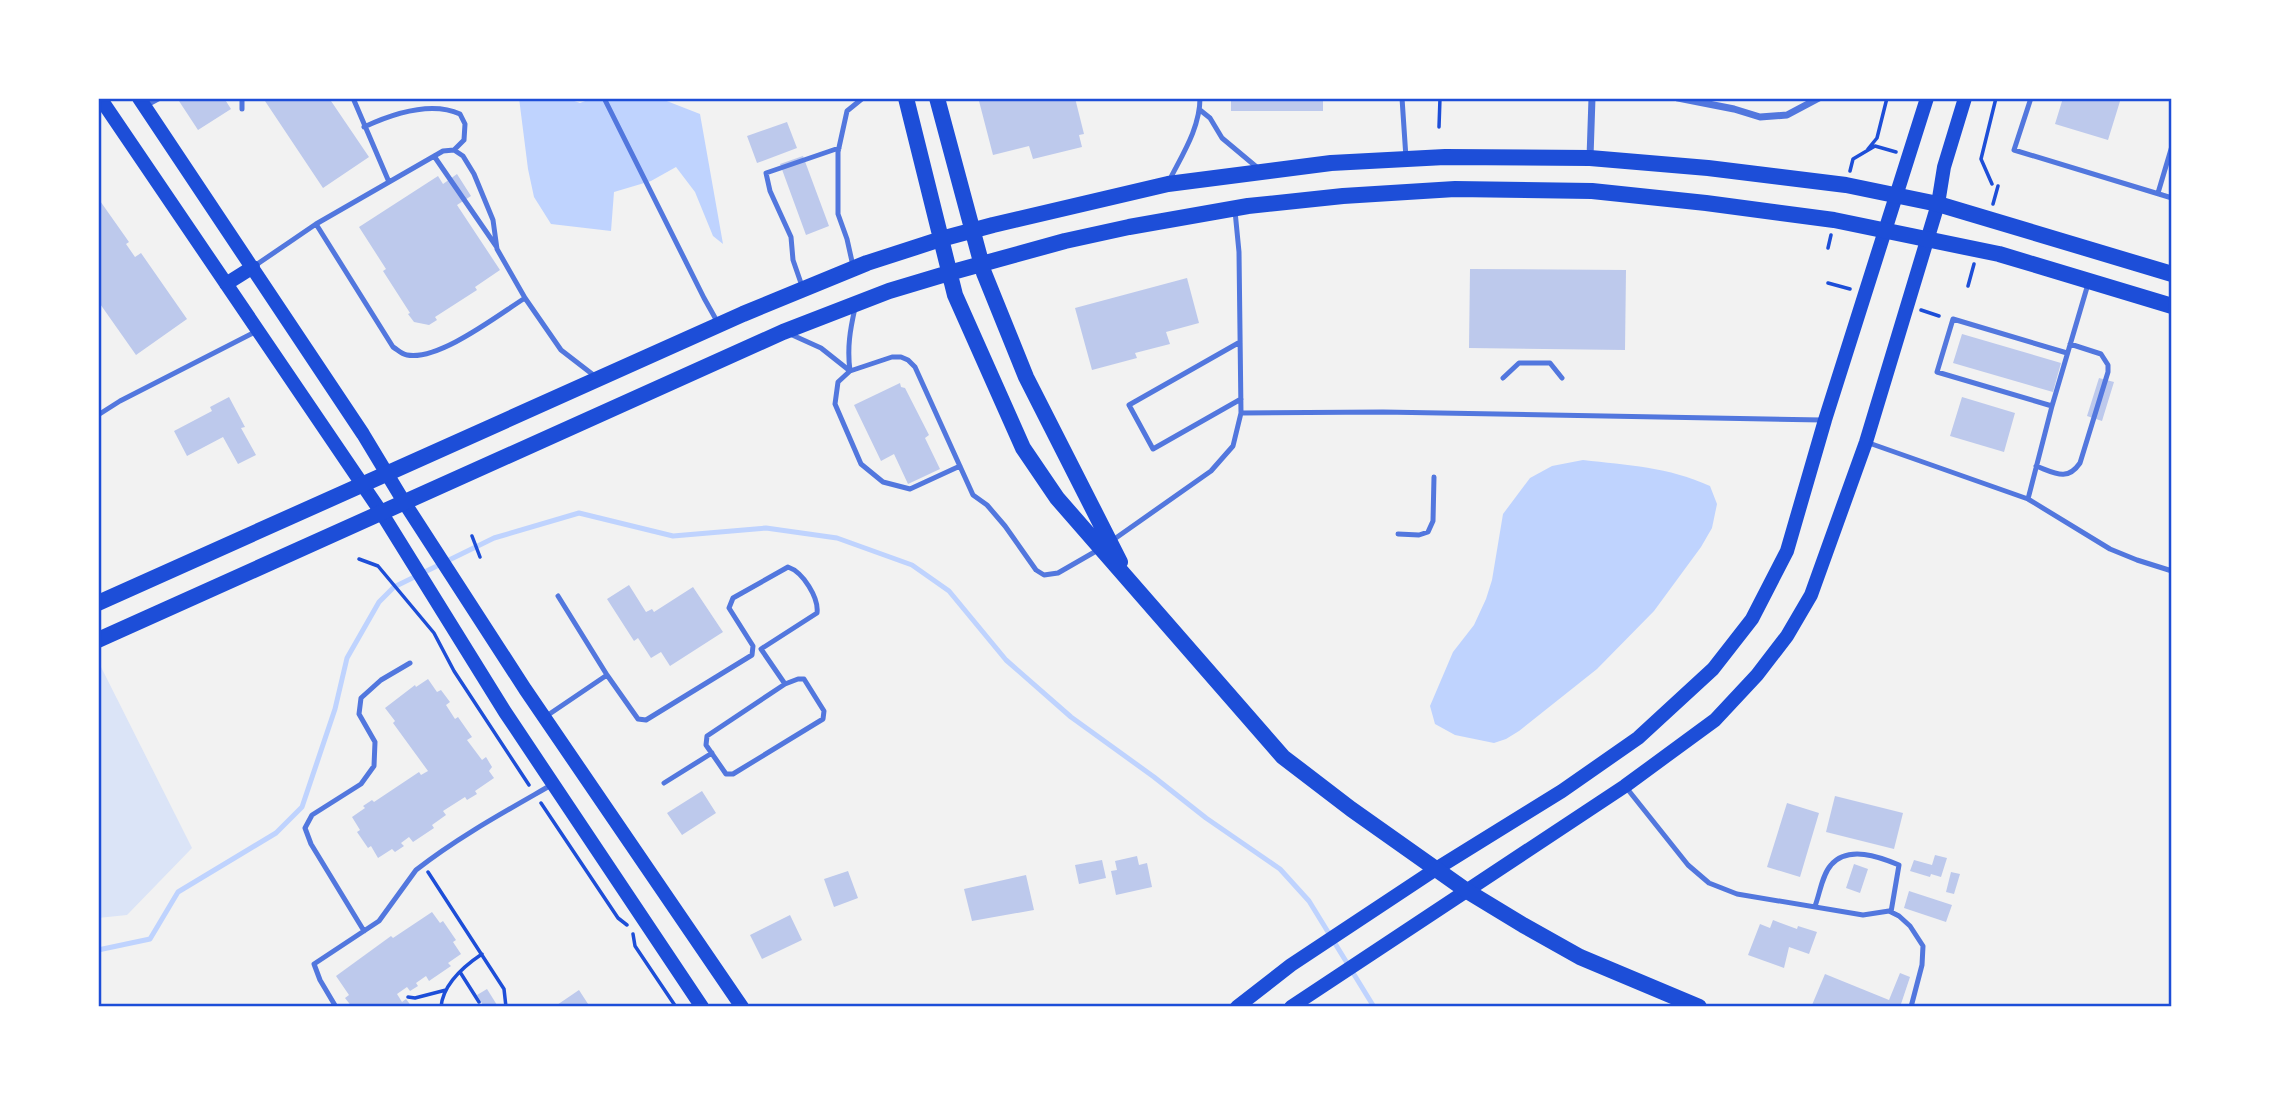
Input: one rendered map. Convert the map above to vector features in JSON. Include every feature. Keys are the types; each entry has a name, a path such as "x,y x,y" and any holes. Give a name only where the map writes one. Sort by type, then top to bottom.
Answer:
{"main road":[{"path":"100,98 380,512 553,785 702,1007"},
{"path":"906,98 955,295 1023,448 1057,498 1106,545"},
{"path":"937,98 981,263 1026,377 1106,545 1129,580 1283,757 1351,809 1467,891 1580,957 1699,1007"},
{"path":"1237,1007 1291,965 1639,738 1713,669 1752,619 1787,551 1825,420 1927,98"},
{"path":"1291,1007 1625,786 1714,720 1757,675 1787,636 1811,595 1866,442 1938,204 1944,167 1965,98"},
{"path":"142,102 363,433 404,502 544,717 742,1007"},
{"path":"98,603 598,378 854,269 972,230 1168,184 1331,163 1446,157 1590,158 1708,168 1846,186 1938,204 2172,274"},
{"path":"98,640 783,332 857,303 981,263 1129,227 1235,208 1343,196 1455,189 1592,191 1821,218 1927,239 1998,254 2172,306"},
{"path":"226,284 253,267"}],"street":[{"path":"1590,158 1592,98"},
{"path":"1678,98 1760,117 1787,115 1819,98"}],"lane":[{"path":"142,102 160,98"},
{"path":"242,98 242,109"},
{"path":"353,98 389,182"},
{"path":"604,98 719,325"},
{"path":"854,269 838,214 839,148 847,111 863,98"},
{"path":"1168,184 1189,142 1200,110 1200,98"},
{"path":"1402,98 1406,159"},
{"path":"2031,98 2014,150 2172,198"},
{"path":"364,127 388,116 446,107 460,114 465,124 464,140 454,150"},
{"path":"1200,110 1210,118 1222,138 1261,171"},
{"path":"2158,193 2172,146"},
{"path":"803,289 793,260 791,237 770,191 766,173 839,148"},
{"path":"253,267 316,224 433,156 454,150 463,156 474,174 493,220 497,249"},
{"path":"433,156 497,249 525,298 561,350 598,378"},
{"path":"960,466 910,489 883,482 861,464 835,404 838,382 850,370 892,357 908,360 915,367 960,466 973,495 987,505 1036,570 1044,575 1058,573 1106,545 1211,471 1233,446 1241,413 1239,252 1235,208"},
{"path":"316,224 393,347 404,355 417,356 455,343 525,298"},
{"path":"2028,499 2088,281"},
{"path":"850,370 848,336 857,303"},
{"path":"2052,405 1937,372 1953,319 2067,353"},
{"path":"98,405 100,413 257,331"},
{"path":"783,332 821,348 850,370"},
{"path":"1240,342 1129,405 1153,449 1241,399"},
{"path":"2036,466 2058,474 2068,475 2074,471 2080,463 2108,372 2108,365 2101,354 2070,344"},
{"path":"1503,377 1519,363 1550,363 1562,378"},
{"path":"1241,413 1383,412 1825,420"},
{"path":"1866,442 2028,499 2110,549 2137,561 2172,571"},
{"path":"1398,534 1419,535 1428,532 1433,521 1434,477"},
{"path":"558,596 638,719 646,720 761,649 817,613 818,604 797,570 788,566 733,598 729,608 753,646 751,655"},
{"path":"761,649 785,684"},
{"path":"364,931 305,828 312,815 361,784 374,766 375,743 359,715 361,698 380,680 410,663"},
{"path":"544,717 607,675"},
{"path":"804,678 824,710 823,719 733,774 726,774 706,745 707,736 785,684 804,678"},
{"path":"664,783 712,753"},
{"path":"337,1007 320,980 314,964 379,921 423,864 467,834 553,785"},
{"path":"1625,786 1688,865 1709,883 1737,894 1863,915 1891,912 1899,916 1910,926 1923,946 1923,965 1911,1007"},
{"path":"1815,906 1831,864 1857,854 1899,865 1891,912"}],"path":[{"path":"1439,127 1440,98"},
{"path":"1867,151 1877,138 1887,98"},
{"path":"1992,184 1981,159 1996,98"},
{"path":"1828,283 1866,294"},
{"path":"1907,306 1939,316"},
{"path":"472,536 480,557"},
{"path":"359,559 378,566 399,592"},
{"path":"423,864 504,989 506,1007"},
{"path":"442,1007 446,990 460,972 482,954"},
{"path":"460,972 479,1002"},
{"path":"408,997 415,998 446,990"}],"shaded area":[{"path":"99,663 192,848 127,915 98,918"}],"water":[{"path":"519,98 566,98 580,103 593,98 659,98 700,114 723,244 713,236 695,192 676,167 651,181 614,192 611,231 551,224 534,197"},
{"path":"1583,460 1663,471 1710,486 1717,504 1712,528 1654,611 1597,669 1506,739 1494,743 1455,735 1435,724 1430,706 1453,652 1474,625 1486,599 1492,580 1503,514 1530,478 1552,466"}],"building":[{"path":"177,98 224,98 231,109 198,130"},
{"path":"263,98 329,98 369,157 323,188"},
{"path":"993,98 1075,98 1084,134 1079,135 1082,147 1033,159 1029,146 993,155 979,101"},
{"path":"1231,98 1323,98 1323,111 1231,111"},
{"path":"2063,98 2121,98 2108,140 2055,124"},
{"path":"787,122 797,148 757,163 747,136"},
{"path":"803,156 829,226 806,235 780,164"},
{"path":"457,174 471,196 457,205 500,270 475,287 477,290 435,317 437,320 429,325 414,322 383,271 386,269 359,227 438,176 443,184"},
{"path":"98,198 129,242 126,244 135,257 141,253 187,319 136,355 98,301"},
{"path":"1470,269 1626,270 1625,350 1469,348"},
{"path":"1187,278 1199,323 1166,332 1170,344 1135,353 1137,358 1092,370 1075,308"},
{"path":"1962,334 2061,363 2053,392 1953,363"},
{"path":"2099,378 2114,382 2102,421 2087,416"},
{"path":"900,383 929,435 925,438 940,469 908,484 894,454 881,461 854,405"},
{"path":"229,397 245,427 241,428 256,455 238,464 223,437 187,456 174,431 212,411 210,407"},
{"path":"1962,397 2015,413 2004,452 1950,436"},
{"path":"629,585 646,612 652,609 654,612 693,587 723,632 670,666 661,652 651,658 638,638 634,641 607,599"},
{"path":"428,679 437,692 441,690 450,702 446,705 472,737 467,740 482,760 486,757 492,767 489,771 494,778 475,791 477,794 467,800 465,797 443,811 446,815 432,825 434,828 413,842 409,837 401,843 404,846 395,852 392,849 378,858 357,832 360,830 352,817 372,800 374,802 419,772 421,775 428,771 385,708 415,685 416,687"},
{"path":"702,791 716,813 682,835 667,813"},
{"path":"1835,796 1903,813 1894,849 1826,832"},
{"path":"1787,803 1819,813 1800,877 1767,867"},
{"path":"1935,855 1947,858 1941,877 1910,871 1914,860 1932,865"},
{"path":"1137,856 1139,865 1147,863 1152,887 1116,895 1111,871 1117,870 1115,861"},
{"path":"1102,860 1106,878 1079,884 1075,865"},
{"path":"1854,864 1868,869 1860,893 1846,888"},
{"path":"848,871 858,898 834,907 824,879"},
{"path":"1951,872 1960,874 1954,894 1946,892"},
{"path":"1026,875 1034,910 972,921 964,889"},
{"path":"1909,891 1952,905 1946,922 1904,908"},
{"path":"432,912 440,923 443,921 456,940 453,942 461,954 448,963 451,966 429,981 426,976 410,991 407,987 397,994 402,1002 406,999 412,1007 352,1007 345,998 349,995 336,976 391,936 393,938"},
{"path":"790,915 802,940 762,959 750,935"},
{"path":"1773,920 1797,929 1798,926 1817,932 1809,954 1789,947 1784,968 1748,955 1760,924 1770,928"},
{"path":"1900,973 1910,977 1900,1007 1812,1005 1825,974 1889,1000"},
{"path":"487,989 497,1005 494,1007 484,1007 477,995"},
{"path":"579,990 590,1007 554,1007"}],"waterway":[{"path":"98,950 150,939 178,892 276,833 302,807 335,709 347,658 379,602 394,587 494,538 579,513 673,536 766,528 837,538 912,565 949,591 1006,660 1071,717 1206,818 1280,869 1309,901 1374,1007"}]}
